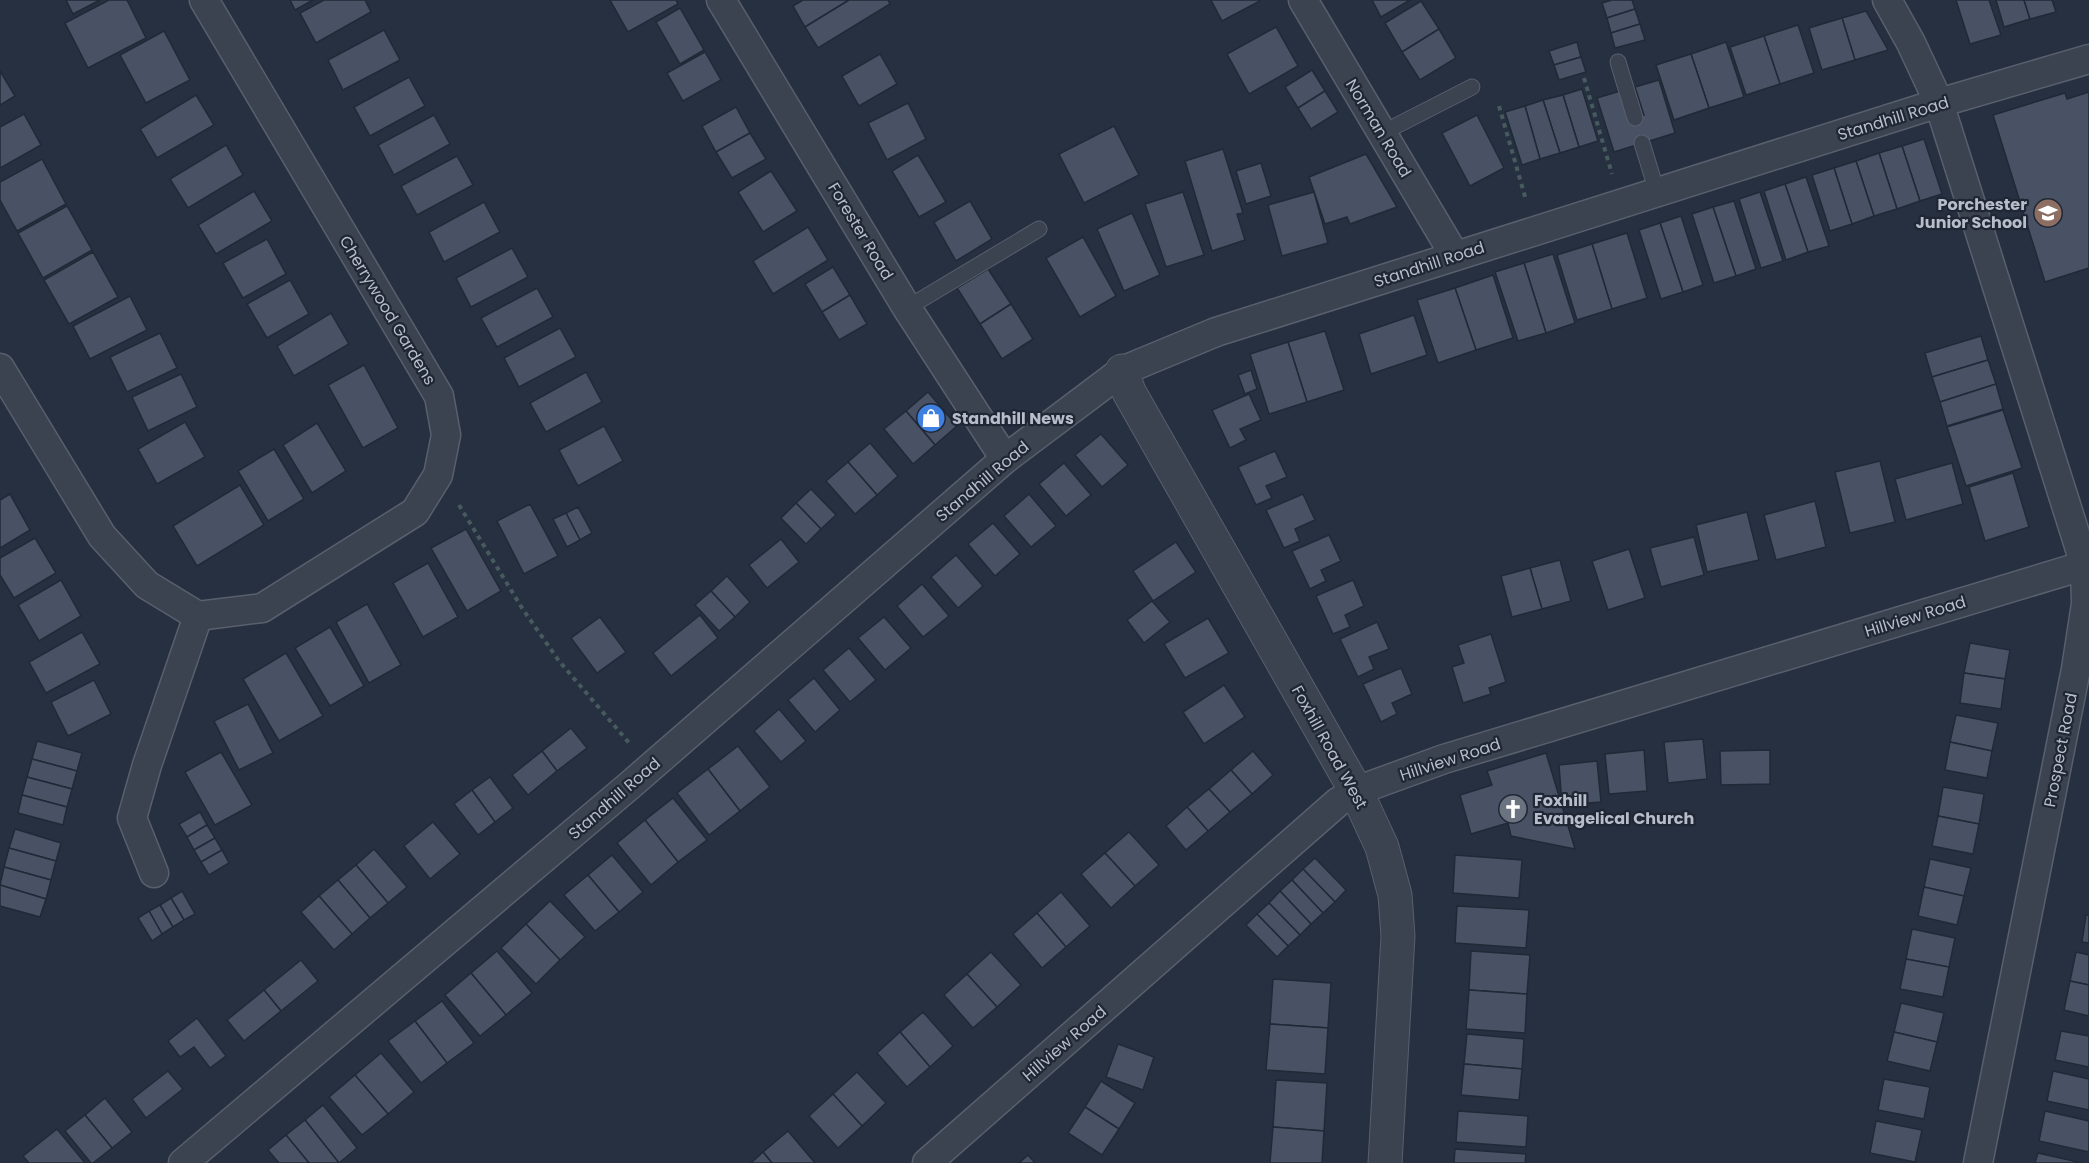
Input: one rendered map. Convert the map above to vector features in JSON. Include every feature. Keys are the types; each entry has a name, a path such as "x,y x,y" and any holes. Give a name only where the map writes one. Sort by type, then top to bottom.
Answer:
{"street":[{"name":"Cherrywood Gardens","path":"198,616 262,608 415,512 438,474 446,435 439,396 204,0"},
{"name":"Forester Road","path":"721,0 907,308 1005,459"},
{"name":"Norman Road","path":"1303,0 1455,256"},
{"name":"Prospect Road","path":"1887,0 1911,43 1939,103 2087,564 2086,604 2076,669 1978,1163"},
{"name":"Standhill Road","path":"183,1163 650,767 1005,459 1122,371 1216,332 1939,103 2089,59"},
{"path":"0,368 102,536 147,585 198,616 147,765 132,818 154,873"},
{"name":"Foxhill Road West","path":"1122,371 1129,392 1356,791 1382,847 1395,895 1398,936 1384,1163"},
{"name":"Hillview Road","path":"927,1163 1329,810 1356,791 1444,759 2087,564"}],"lane":[{"path":"1618,62 1635,118"},
{"path":"1382,133 1472,87"},
{"path":"1642,143 1657,192"},
{"path":"907,308 1039,229"}],"path":[{"path":"1584,78 1621,203"},
{"path":"1499,106 1535,231"},
{"path":"438,474 470,520 522,608 559,661 650,767"}],"building":[{"path":"66,0 100,0 73,14"},
{"path":"109,0 127,0 146,38 88,68 65,23"},
{"path":"290,0 313,0 295,10"},
{"path":"324,0 365,0 371,12 316,43 300,13"},
{"path":"610,0 676,0 678,4 628,32"},
{"path":"803,0 849,0 805,27 793,6"},
{"path":"849,0 888,0 890,4 818,48 805,27"},
{"path":"1211,0 1260,0 1260,1 1222,21"},
{"path":"1372,0 1410,0 1381,17"},
{"path":"1612,0 1632,0 1635,9 1607,18 1602,3"},
{"path":"1956,0 1989,0 2001,35 1970,44"},
{"path":"1996,0 2024,0 2030,19 2004,27"},
{"path":"2024,0 2052,0 2056,12 2030,19"},
{"path":"1421,1 1439,29 1402,52 1385,23"},
{"path":"680,8 704,50 680,64 656,22"},
{"path":"1635,9 1640,24 1611,33 1607,18"},
{"path":"1866,11 1888,50 1855,60 1842,18"},
{"path":"1842,18 1855,60 1822,70 1809,28"},
{"path":"1640,24 1645,40 1615,48 1611,33"},
{"path":"1798,25 1814,73 1780,84 1764,36"},
{"path":"1276,27 1298,66 1249,94 1227,54"},
{"path":"1439,29 1456,58 1420,80 1402,52"},
{"path":"384,30 400,60 343,90 328,60"},
{"path":"164,31 190,80 146,103 120,55"},
{"path":"1764,36 1780,84 1746,95 1730,47"},
{"path":"1577,42 1581,57 1554,65 1549,51"},
{"path":"1726,42 1744,97 1709,108 1691,54"},
{"path":"705,52 721,80 683,101 667,73"},
{"path":"880,54 897,84 859,106 842,76"},
{"path":"1691,54 1709,108 1674,120 1656,65"},
{"path":"1581,57 1586,72 1559,80 1554,65"},
{"path":"1312,70 1325,91 1298,108 1285,87"},
{"path":"0,71 15,96 0,105"},
{"path":"409,77 425,106 370,136 354,107"},
{"path":"1659,80 1675,133 1614,152 1597,98 1620,91 1629,120 1644,115 1635,87"},
{"path":"1582,89 1598,141 1579,147 1563,95"},
{"path":"1325,91 1338,112 1311,129 1298,108"},
{"path":"2089,92 2089,268 2045,282 1993,115 2065,93 2067,99"},
{"path":"196,95 214,125 157,158 140,129"},
{"path":"1563,95 1579,147 1560,153 1543,100"},
{"path":"1543,100 1560,153 1540,159 1525,106"},
{"path":"908,103 926,139 887,160 868,123"},
{"path":"1525,106 1540,159 1522,165 1505,112"},
{"path":"736,107 750,133 716,152 702,126"},
{"path":"24,114 41,145 0,168 0,127"},
{"path":"434,115 450,144 394,175 378,145"},
{"path":"1477,115 1504,168 1470,186 1442,133"},
{"path":"1114,126 1139,175 1084,203 1059,154"},
{"path":"750,133 766,159 732,178 716,152"},
{"path":"1924,139 1942,194 1920,201 1902,146"},
{"path":"226,145 243,175 188,208 170,179"},
{"path":"1902,146 1920,201 1897,209 1879,153"},
{"path":"1223,149 1243,213 1237,214 1245,240 1212,251 1185,161"},
{"path":"1879,153 1897,209 1874,216 1856,161"},
{"path":"1366,154 1397,207 1350,224 1347,217 1325,224 1309,177"},
{"path":"918,155 946,202 919,217 892,171"},
{"path":"457,156 473,185 417,215 401,186"},
{"path":"42,159 66,204 17,231 0,200 0,182"},
{"path":"1856,161 1874,216 1852,224 1834,168"},
{"path":"1261,163 1271,196 1246,204 1236,171"},
{"path":"1834,168 1852,224 1830,231 1812,175"},
{"path":"771,171 797,211 763,232 738,192"},
{"path":"1806,177 1829,246 1808,252 1785,184"},
{"path":"1785,184 1808,252 1786,260 1764,191"},
{"path":"254,191 272,221 216,254 198,225"},
{"path":"1183,192 1204,255 1166,267 1145,204"},
{"path":"1314,192 1328,243 1282,256 1268,205"},
{"path":"1760,192 1783,261 1761,268 1739,199"},
{"path":"970,201 992,239 956,261 934,222"},
{"path":"1734,201 1756,269 1736,276 1713,207"},
{"path":"484,202 500,232 444,262 429,232"},
{"path":"67,206 92,250 43,278 18,233"},
{"path":"1713,207 1736,276 1714,283 1692,214"},
{"path":"1132,213 1160,275 1124,291 1097,229"},
{"path":"1681,216 1703,285 1683,292 1660,223"},
{"path":"1660,223 1683,292 1661,299 1639,230"},
{"path":"808,227 828,260 773,294 753,261"},
{"path":"1627,233 1647,298 1612,309 1592,244"},
{"path":"1083,237 1116,296 1080,317 1046,258"},
{"path":"267,239 286,274 243,298 223,263"},
{"path":"1592,244 1612,309 1577,320 1557,255"},
{"path":"512,248 528,277 471,307 456,278"},
{"path":"93,252 118,297 69,324 44,280"},
{"path":"1553,254 1575,323 1546,333 1524,263"},
{"path":"1524,263 1546,333 1518,341 1495,272"},
{"path":"833,267 850,295 822,312 805,284"},
{"path":"988,269 1011,304 980,324 957,288"},
{"path":"1493,275 1513,338 1476,350 1455,288"},
{"path":"290,280 309,314 267,338 247,304"},
{"path":"537,288 553,317 497,347 481,318"},
{"path":"1455,288 1476,350 1438,363 1417,300"},
{"path":"850,295 867,324 839,340 822,312"},
{"path":"130,296 147,330 90,359 73,326"},
{"path":"1011,304 1033,339 1002,359 980,324"},
{"path":"331,313 349,344 294,376 277,346"},
{"path":"1414,315 1427,355 1371,374 1359,334"},
{"path":"560,328 576,357 519,387 504,358"},
{"path":"1325,331 1344,390 1307,402 1288,342"},
{"path":"160,333 177,368 127,392 110,357"},
{"path":"1981,336 1988,360 1932,377 1925,353"},
{"path":"1288,342 1307,402 1269,414 1250,354"},
{"path":"1988,360 1996,384 1940,402 1932,377"},
{"path":"364,365 398,428 363,448 328,385"},
{"path":"1251,370 1257,389 1245,394 1238,375"},
{"path":"586,372 602,402 546,432 530,403"},
{"path":"181,374 197,407 148,431 132,397"},
{"path":"1996,384 2003,409 1947,426 1940,402"},
{"name":"Standhill News","path":"928,392 957,426 935,445 906,411"},
{"path":"1249,394 1261,420 1240,429 1246,440 1230,448 1212,410"},
{"path":"2003,410 2022,468 1966,486 1947,427"},
{"path":"906,411 935,445 913,464 884,429"},
{"path":"185,422 205,457 157,484 138,449"},
{"path":"317,423 346,471 312,493 283,445"},
{"path":"604,426 623,461 578,486 559,450"},
{"path":"1101,434 1128,465 1102,487 1075,455"},
{"path":"870,443 898,476 877,495 848,462"},
{"path":"274,449 304,499 268,521 238,471"},
{"path":"1275,451 1287,477 1266,486 1272,498 1256,505 1238,467"},
{"path":"1880,461 1895,522 1850,533 1835,472"},
{"path":"848,462 877,495 855,514 826,481"},
{"path":"1064,463 1091,495 1066,516 1039,484"},
{"path":"1952,463 1963,504 1906,520 1895,479"},
{"path":"2013,473 2029,527 1985,541 1969,487"},
{"path":"240,485 264,525 197,566 173,526"},
{"path":"811,489 836,515 821,529 796,503"},
{"path":"10,494 30,530 0,548 0,500"},
{"path":"1029,494 1056,526 1031,547 1004,516"},
{"path":"1303,494 1315,520 1295,529 1300,541 1284,548 1266,510"},
{"path":"1815,501 1826,547 1776,560 1764,515"},
{"path":"796,503 821,529 806,544 781,518"},
{"path":"530,504 558,556 524,574 497,521"},
{"path":"578,507 592,533 580,540 566,513"},
{"path":"1747,512 1759,560 1707,572 1696,525"},
{"path":"566,513 580,540 567,547 553,519"},
{"path":"993,523 1020,554 995,576 968,544"},
{"path":"466,529 501,591 467,611 431,548"},
{"path":"1329,535 1341,561 1321,570 1326,581 1310,589 1292,551"},
{"path":"1694,537 1704,575 1661,587 1650,548"},
{"path":"35,538 56,573 14,598 0,575 0,558"},
{"path":"781,539 799,562 767,588 749,565"},
{"path":"1176,542 1196,572 1153,601 1133,571"},
{"path":"1629,549 1645,598 1608,610 1592,561"},
{"path":"956,555 983,586 958,608 931,577"},
{"path":"1560,560 1571,601 1542,609 1530,568"},
{"path":"428,563 458,617 423,637 393,583"},
{"path":"1530,568 1542,609 1512,617 1501,576"},
{"path":"727,576 750,602 735,617 711,591"},
{"path":"61,580 81,616 39,641 18,605"},
{"path":"1353,580 1364,606 1345,615 1350,627 1333,634 1316,596"},
{"path":"922,584 949,616 923,637 897,606"},
{"path":"711,591 735,617 719,631 695,605"},
{"path":"1152,601 1170,622 1144,643 1127,620"},
{"path":"367,604 401,665 369,683 336,622"},
{"path":"700,615 718,638 671,676 653,653"},
{"path":"600,617 626,652 597,673 571,638"},
{"path":"884,617 911,648 885,670 858,638"},
{"path":"1208,618 1229,653 1185,678 1164,644"},
{"path":"1377,622 1389,649 1369,657 1374,669 1358,677 1340,639"},
{"path":"330,627 364,686 330,706 295,648"},
{"path":"82,632 100,664 46,693 29,662"},
{"path":"1491,634 1506,682 1489,688 1491,694 1463,703 1452,667 1464,663 1458,645"},
{"path":"1970,643 2010,650 2005,679 1964,673"},
{"path":"849,648 876,680 850,702 823,670"},
{"path":"286,653 323,716 279,741 243,679"},
{"path":"1401,668 1412,694 1392,703 1397,714 1381,722 1363,684"},
{"path":"1964,673 2005,679 2001,709 1960,703"},
{"path":"814,678 840,710 815,732 788,700"},
{"path":"94,680 111,714 68,736 51,702"},
{"path":"1224,685 1245,717 1204,744 1183,712"},
{"path":"248,704 273,753 239,770 214,721"},
{"path":"779,709 806,741 781,762 754,731"},
{"path":"1956,715 1998,723 1992,751 1950,742"},
{"path":"571,728 587,748 557,771 542,751"},
{"path":"1703,739 1707,779 1668,783 1664,742"},
{"path":"37,741 82,753 77,771 32,759"},
{"path":"1950,742 1992,751 1987,778 1945,770"},
{"path":"738,746 770,787 740,811 708,769"},
{"path":"1644,750 1647,791 1609,794 1605,754"},
{"path":"1770,750 1770,784 1721,785 1720,751"},
{"path":"542,751 557,771 528,795 512,775"},
{"path":"1253,751 1273,775 1252,794 1231,770"},
{"path":"221,752 252,805 215,825 185,772"},
{"name":"Foxhill Evangelical Church","path":"1546,753 1575,849 1511,836 1508,823 1471,834 1460,795 1492,785 1487,771"},
{"path":"32,759 77,771 72,789 27,777"},
{"path":"1597,761 1601,802 1562,805 1559,765"},
{"path":"708,769 740,811 709,835 677,793"},
{"path":"1231,770 1252,794 1230,812 1209,789"},
{"path":"27,777 72,789 67,807 22,795"},
{"path":"490,777 513,808 495,822 472,790"},
{"path":"1943,787 1984,794 1979,824 1938,816"},
{"path":"1209,789 1230,812 1208,831 1187,807"},
{"path":"472,790 495,822 478,835 454,804"},
{"path":"22,795 67,807 63,825 18,813"},
{"path":"673,798 707,840 678,862 645,820"},
{"path":"1187,807 1208,831 1186,850 1166,826"},
{"path":"200,812 207,825 187,837 179,824"},
{"path":"1938,816 1979,824 1973,854 1932,846"},
{"path":"645,820 678,862 651,885 617,843"},
{"path":"433,822 460,854 430,879 404,846"},
{"path":"207,825 215,838 194,850 187,837"},
{"path":"15,829 61,843 56,861 9,848"},
{"path":"1129,832 1159,865 1135,886 1105,853"},
{"path":"215,838 222,850 201,862 194,850"},
{"path":"9,848 56,861 51,880 4,867"},
{"path":"374,849 407,887 388,903 356,865"},
{"path":"222,850 229,863 209,875 201,862"},
{"path":"1105,853 1135,886 1111,908 1081,874"},
{"path":"612,855 643,892 619,912 588,875"},
{"path":"1455,855 1522,860 1519,898 1453,893"},
{"path":"1315,858 1346,890 1335,902 1303,869"},
{"path":"1930,859 1971,868 1964,896 1924,887"},
{"path":"356,865 388,903 370,918 338,880"},
{"path":"4,867 51,880 46,899 0,885"},
{"path":"1303,869 1335,902 1323,913 1292,880"},
{"path":"588,875 619,912 595,931 564,895"},
{"path":"338,880 370,918 352,934 319,896"},
{"path":"1292,880 1323,913 1311,924 1280,891"},
{"path":"0,885 46,899 40,917 0,906"},
{"path":"1924,887 1964,896 1957,925 1918,916"},
{"path":"182,891 195,914 184,920 171,898"},
{"path":"1280,891 1311,924 1300,935 1269,903"},
{"path":"1061,892 1090,926 1066,947 1037,913"},
{"path":"319,896 352,934 334,950 301,912"},
{"path":"171,898 184,920 173,927 160,905"},
{"path":"550,901 585,937 560,960 526,924"},
{"path":"1269,903 1300,935 1288,946 1257,914"},
{"path":"160,905 173,927 162,934 149,911"},
{"path":"1457,906 1529,910 1526,948 1455,943"},
{"path":"149,911 162,934 152,941 138,918"},
{"path":"1037,913 1066,947 1042,968 1013,934"},
{"path":"1257,914 1288,946 1277,957 1246,925"},
{"path":"2086,915 2089,915 2089,943 2082,942"},
{"path":"526,924 560,960 536,984 501,948"},
{"path":"1912,929 1955,938 1949,967 1906,959"},
{"path":"497,951 532,993 506,1015 471,973"},
{"path":"1471,951 1530,955 1527,994 1469,990"},
{"path":"991,952 1021,985 997,1007 967,974"},
{"path":"2076,952 2089,955 2089,985 2070,981"},
{"path":"1906,959 1949,967 1943,997 1900,989"},
{"path":"301,960 318,981 281,1011 264,990"},
{"path":"471,973 506,1015 480,1036 445,995"},
{"path":"967,974 997,1007 973,1028 944,995"},
{"path":"1273,979 1331,983 1328,1028 1270,1024"},
{"path":"2070,981 2089,985 2089,1016 2064,1010"},
{"path":"264,990 281,1011 244,1041 227,1020"},
{"path":"1469,990 1527,994 1525,1033 1466,1029"},
{"path":"442,1001 474,1043 447,1063 415,1021"},
{"path":"1901,1003 1944,1013 1937,1042 1894,1032"},
{"path":"923,1012 953,1046 930,1067 900,1032"},
{"path":"197,1018 226,1056 210,1068 194,1047 180,1057 168,1041"},
{"path":"415,1021 447,1063 421,1083 388,1041"},
{"path":"1270,1024 1328,1028 1325,1074 1266,1070"},
{"path":"2061,1031 2089,1036 2089,1067 2055,1060"},
{"path":"900,1032 930,1067 907,1087 877,1053"},
{"path":"1894,1032 1937,1042 1930,1071 1887,1061"},
{"path":"1467,1034 1524,1039 1522,1069 1464,1064"},
{"path":"1118,1044 1154,1057 1143,1090 1106,1077"},
{"path":"381,1053 414,1092 388,1114 355,1075"},
{"path":"1464,1064 1522,1069 1519,1100 1461,1095"},
{"path":"168,1071 183,1089 146,1118 132,1099"},
{"path":"2053,1071 2089,1079 2089,1110 2047,1101"},
{"path":"857,1072 886,1103 862,1126 833,1094"},
{"path":"355,1075 388,1114 362,1135 329,1097"},
{"path":"1884,1079 1930,1087 1924,1119 1878,1110"},
{"path":"1276,1080 1327,1083 1324,1131 1273,1127"},
{"path":"1101,1081 1135,1103 1119,1129 1085,1107"},
{"path":"833,1094 862,1126 838,1148 809,1116"},
{"path":"105,1098 132,1132 112,1148 85,1115"},
{"path":"323,1105 357,1148 339,1163 305,1120"},
{"path":"1085,1107 1119,1129 1102,1155 1068,1133"},
{"path":"1458,1111 1528,1116 1526,1147 1456,1142"},
{"path":"2045,1111 2089,1121 2089,1152 2039,1141"},
{"path":"85,1115 112,1148 93,1163 65,1131"},
{"path":"305,1120 339,1163 309,1163 286,1135"},
{"path":"1876,1121 1922,1130 1915,1162 1870,1153"},
{"path":"1273,1127 1324,1131 1322,1163 1270,1163"},
{"path":"57,1129 85,1163 29,1163 23,1156"},
{"path":"788,1131 815,1163 772,1163 763,1152"},
{"path":"286,1135 309,1163 279,1163 268,1150"},
{"path":"1455,1149 1526,1154 1525,1163 1454,1163"},
{"path":"763,1152 772,1163 751,1163"},
{"path":"2038,1153 2082,1163 2035,1163"},
{"path":"1028,1155 1035,1163 1019,1163"}],"place":[{"name":"Porchester Junior School","path":"2048,213"},
{"name":"Standhill News","path":"931,418"},
{"name":"Foxhill Evangelical Church","path":"1513,809"}]}
